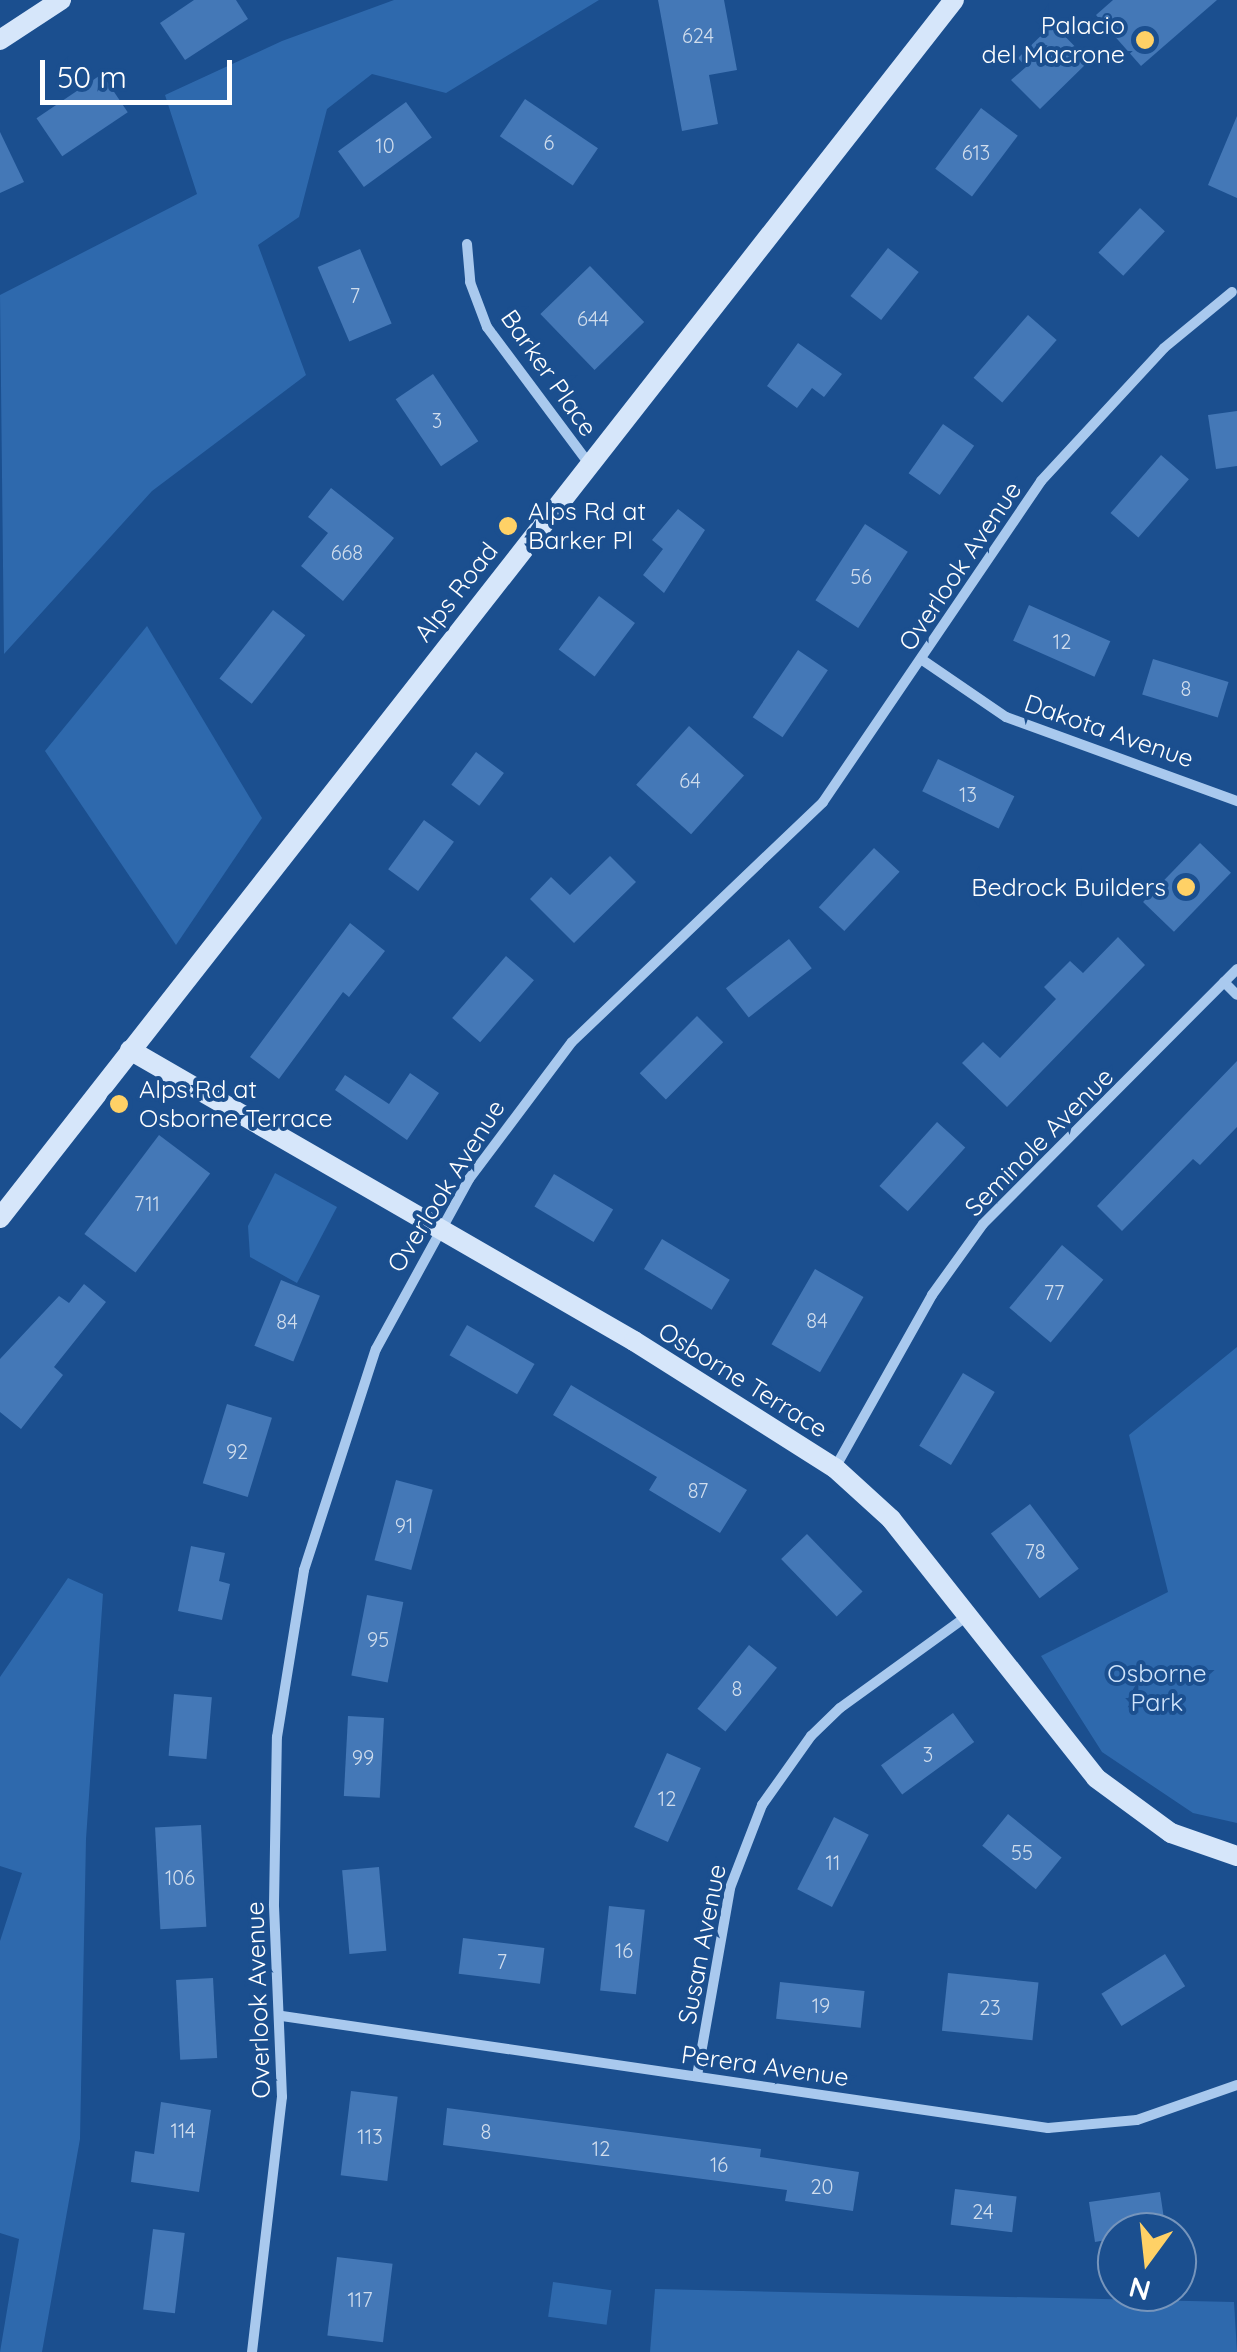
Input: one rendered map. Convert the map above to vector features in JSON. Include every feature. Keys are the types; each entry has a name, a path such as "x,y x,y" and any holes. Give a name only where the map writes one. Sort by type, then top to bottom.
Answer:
{"main road":[{"path":"0,40 61,0"},
{"name":"Alps Road","path":"0,1218 590,465 850,126 954,0"},
{"name":"Osborne Terrace","path":"130,1050 439,1228 835,1468 891,1518 1096,1778 1171,1833 1237,1856"}],"street":[{"name":"Barker Place","path":"467,244 470,282 488,326 590,465"},
{"name":"Overlook Avenue","path":"252,2352 277,2178 282,2016 273,1821 277,1737 304,1570 362,1382 439,1228 572,1042 629,982 783,847 860,753 1041,481 1164,348 1232,292"},
{"name":"Dakota Avenue","path":"921,659 1006,716 1237,801"},
{"name":"Seminole Avenue","path":"835,1468 932,1296 983,1224 1237,968"},
{"path":"1224,982 1237,995"},
{"name":"Susan Avenue","path":"698,2076 730,1888 762,1806 811,1736 967,1616"},
{"name":"Perera Avenue","path":"282,2016 1048,2128 1137,2120 1237,2085"}],"green space":[{"path":"394,0 599,0 446,93 372,74 327,109 299,217 258,245 306,375 152,491 4,654 0,295 197,194 165,95 282,41"},
{"path":"147,626 262,818 176,945 45,751"},
{"path":"275,1173 337,1207 297,1283 250,1257 248,1226"},
{"name":"Osborne Park","path":"1237,1347 1237,1823 1193,1813 1102,1752 1041,1656 1168,1592 1129,1435"},
{"path":"68,1578 103,1594 86,1839 80,2139 42,2352 0,2352 19,2239 0,2233 0,1941 22,1873 0,1866 0,1677"},
{"path":"553,2282 611,2290 607,2325 548,2317"},
{"path":"655,2289 1097,2299 1097,2312 1197,2312 1197,2301 1234,2302 1237,2352 650,2352"}],"building":[{"path":"194,0 236,0 248,19 185,60 160,23"},
{"path":"658,0 724,0 737,70 709,75 718,124 682,131"},
{"name":"Palacio del Macrone","path":"1113,0 1217,0 1141,66 1096,15"},
{"path":"1053,24 1089,61 1040,109 1011,80 1026,67 1018,58"},
{"path":"102,74 128,112 62,156 37,118"},
{"path":"525,99 598,148 573,186 500,136"},
{"path":"406,102 432,138 364,187 338,151"},
{"path":"981,108 1018,136 972,196 935,169"},
{"path":"1237,116 1237,198 1208,185"},
{"path":"0,132 24,182 0,193"},
{"path":"1140,208 1165,231 1123,276 1098,253"},
{"path":"888,248 919,272 881,320 850,296"},
{"path":"360,249 392,324 349,342 318,267"},
{"path":"590,266 644,322 595,370 540,314"},
{"path":"1028,315 1057,340 1002,403 974,378"},
{"path":"798,343 842,374 824,397 812,388 797,408 767,386"},
{"path":"433,374 478,441 441,466 396,399"},
{"path":"1237,411 1237,466 1216,469 1208,415"},
{"path":"943,424 974,446 940,495 909,473"},
{"path":"1161,455 1189,479 1138,537 1110,513"},
{"path":"331,488 394,538 343,601 301,566 328,533 308,517"},
{"path":"678,509 705,530 664,593 643,575 663,549 652,540"},
{"path":"865,524 908,552 858,628 815,600"},
{"path":"599,596 635,623 595,677 559,650"},
{"path":"1029,605 1110,641 1094,677 1013,641"},
{"path":"273,610 305,635 252,704 219,679"},
{"path":"798,650 828,670 783,737 753,717"},
{"path":"1153,659 1229,682 1218,717 1142,694"},
{"path":"689,726 744,776 691,834 636,785"},
{"path":"476,752 504,773 479,806 451,785"},
{"path":"938,759 1014,796 999,829 922,791"},
{"path":"424,820 454,842 418,891 388,869"},
{"name":"Bedrock Builders","path":"1200,843 1231,873 1174,932 1143,902"},
{"path":"874,848 900,872 844,931 819,907"},
{"path":"610,856 636,882 574,943 530,899 551,877 570,895"},
{"path":"350,923 385,951 349,997 343,992 279,1079 250,1057"},
{"path":"1118,937 1145,965 1007,1107 962,1063 983,1042 1000,1058 1056,999 1044,987 1070,961 1083,973"},
{"path":"789,939 812,968 749,1017 726,988"},
{"path":"506,956 534,980 480,1042 452,1018"},
{"path":"697,1016 723,1042 666,1099 640,1073"},
{"path":"1237,1061 1237,1127 1200,1165 1193,1159 1122,1231 1097,1206"},
{"path":"410,1073 439,1093 407,1140 335,1090 345,1075 389,1104"},
{"path":"937,1122 965,1147 908,1211 879,1186"},
{"path":"159,1135 210,1174 135,1273 84,1234"},
{"path":"554,1174 613,1210 594,1242 534,1207"},
{"path":"662,1239 730,1280 712,1310 644,1269"},
{"path":"1062,1245 1103,1280 1051,1343 1009,1308"},
{"path":"815,1269 863,1297 820,1372 772,1344"},
{"path":"281,1280 320,1296 293,1362 254,1346"},
{"path":"84,1284 106,1302 54,1367 63,1375 21,1429 0,1412 0,1359 59,1296 69,1303"},
{"path":"467,1325 535,1364 517,1394 450,1355"},
{"path":"963,1373 995,1392 951,1465 919,1446"},
{"path":"571,1385 747,1490 720,1533 649,1490 657,1477 553,1415"},
{"path":"227,1404 272,1418 248,1497 203,1483"},
{"path":"396,1480 433,1490 411,1570 375,1560"},
{"path":"1030,1504 1079,1569 1040,1598 991,1533"},
{"path":"807,1534 863,1592 837,1617 781,1559"},
{"path":"191,1546 225,1553 219,1581 230,1584 222,1620 178,1611"},
{"path":"367,1595 403,1602 388,1683 351,1675"},
{"path":"749,1645 777,1668 725,1731 697,1709"},
{"path":"174,1694 212,1697 206,1759 169,1756"},
{"path":"953,1713 974,1742 902,1794 881,1765"},
{"path":"348,1716 384,1718 380,1798 344,1796"},
{"path":"667,1753 701,1768 668,1842 634,1827"},
{"path":"1008,1814 1062,1857 1036,1889 982,1846"},
{"path":"834,1817 869,1835 832,1907 797,1889"},
{"path":"201,1825 206,1927 160,1929 155,1827"},
{"path":"379,1867 386,1951 349,1954 342,1870"},
{"path":"609,1906 645,1910 636,1994 600,1991"},
{"path":"463,1938 544,1948 540,1984 459,1974"},
{"path":"1165,1954 1185,1986 1122,2026 1101,1994"},
{"path":"948,1973 1039,1983 1032,2040 942,2031"},
{"path":"213,1978 217,2058 180,2060 176,1980"},
{"path":"780,1982 865,1991 861,2028 776,2019"},
{"path":"351,2091 398,2097 387,2181 341,2175"},
{"path":"161,2102 211,2110 199,2192 131,2182 135,2151 154,2154"},
{"path":"447,2108 761,2149 760,2157 859,2172 853,2211 785,2201 787,2190 443,2145"},
{"path":"955,2189 1017,2197 1012,2232 951,2225"},
{"path":"1160,2192 1163,2212 1097,2212 1095,2242 1089,2202"},
{"path":"153,2229 185,2233 175,2313 143,2309"},
{"path":"337,2257 393,2264 383,2342 327,2335"}],"place":[{"name":"Palacio del Macrone","path":"1145,40"},
{"name":"Alps Rd at Barker Pl","path":"508,526"},
{"name":"Bedrock Builders","path":"1186,887"},
{"name":"Alps Rd at Osborne Terrace","path":"119,1104"}]}
